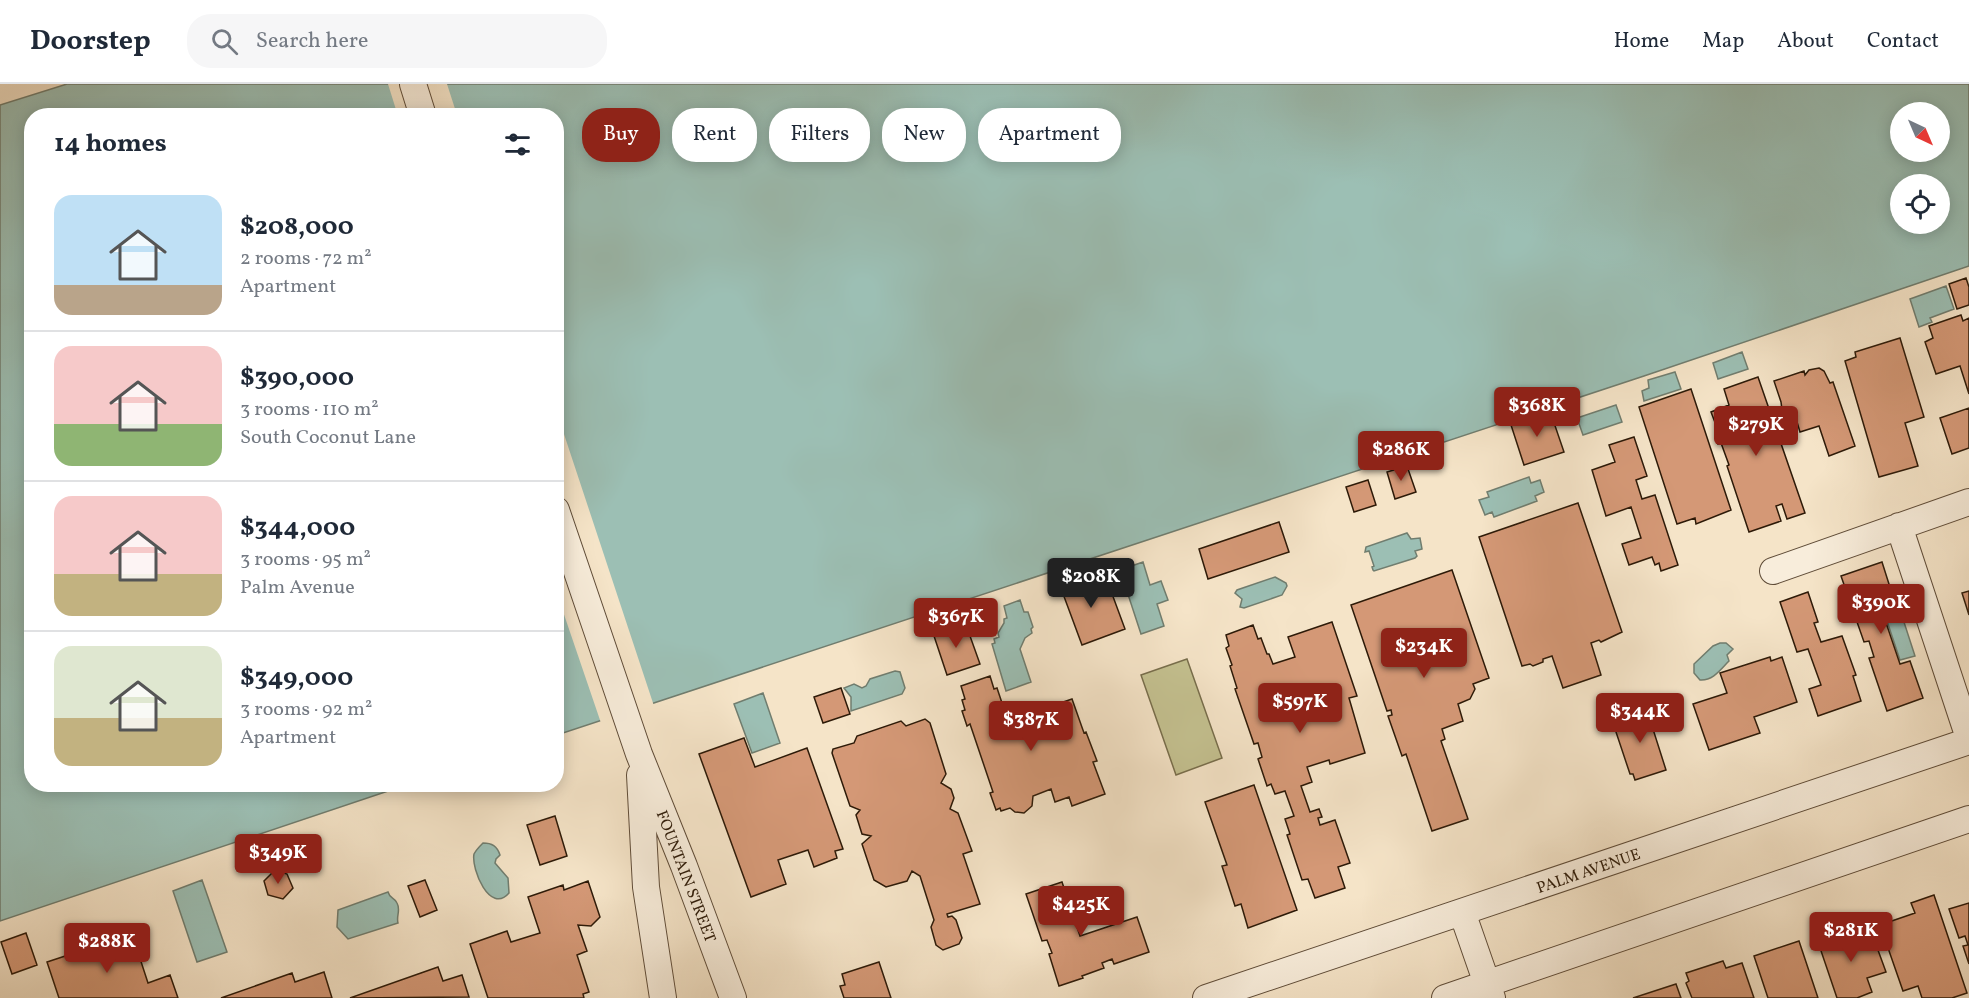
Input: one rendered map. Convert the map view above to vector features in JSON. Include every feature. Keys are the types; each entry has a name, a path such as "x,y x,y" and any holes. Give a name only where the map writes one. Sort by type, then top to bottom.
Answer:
{"street":[{"path":"413,84 420,108"},
{"path":"1773,571 1969,502"},
{"path":"1899,526 1969,740"},
{"name":"FOUNTAIN STREET","path":"564,534 639,754 733,998"},
{"name":"PALM AVENUE","path":"1206,998 1969,740"},
{"name":"FOUNTAIN STREET","path":"639,754 646,887 663,998"},
{"path":"1445,998 1490,991 1969,819"},
{"path":"1462,912 1490,991"}],"shaded area":[{"path":"1187,659 1222,758 1176,775 1141,675"}],"water":[{"path":"67,84 1969,84 1969,266 1644,376 564,733 564,108 24,108 24,792 385,792 0,921 0,105"},
{"path":"1946,286 1954,309 1930,318 1932,322 1919,327 1910,299"},
{"path":"1742,352 1748,369 1718,379 1713,363"},
{"path":"1675,372 1681,389 1644,401 1642,391 1649,388 1648,380"},
{"path":"1616,405 1622,422 1583,435 1577,418"},
{"path":"1529,477 1531,483 1540,480 1544,492 1535,496 1537,501 1494,517 1492,512 1485,515 1479,500 1489,497 1487,492"},
{"path":"1407,533 1411,539 1420,538 1422,549 1415,551 1417,556 1374,571 1369,551 1365,552 1366,547"},
{"path":"1143,562 1150,585 1161,581 1168,600 1157,604 1164,626 1141,634 1120,570"},
{"path":"1275,577 1286,583 1287,586 1282,595 1244,608 1240,607 1242,599 1235,593 1237,590"},
{"path":"1020,600 1024,612 1028,612 1033,627 1032,633 1025,638 1020,649 1031,682 1006,691 992,644 995,643 994,639 999,637 998,633 1004,619 1007,618 1004,606"},
{"path":"1902,616 1915,656 1900,660 1887,621"},
{"path":"1726,643 1733,649 1727,655 1729,661 1713,677 1700,680 1694,673 1694,664 1713,646"},
{"path":"895,671 900,672 905,688 902,694 851,711 851,697 844,688 854,684 862,688 870,679"},
{"path":"763,693 780,743 752,753 734,704"},
{"path":"483,843 496,847 500,855 495,863 508,878 509,893 502,898 495,898 489,894 479,879 474,854"},
{"path":"202,880 227,952 197,962 173,891"},
{"path":"388,892 398,906 398,923 348,939 337,927 338,910"}],"pier":[{"path":"388,84 447,84 455,108 396,108"},
{"path":"564,434 654,706 601,723 564,614"}],"building":[{"path":"1966,278 1969,287 1969,305 1957,309 1949,284"},
{"path":"1961,315 1963,321 1969,318 1969,394 1960,366 1936,374 1925,342 1933,338 1929,326"},
{"path":"1900,338 1924,417 1905,423 1918,466 1879,477 1845,361 1856,357 1855,352"},
{"path":"1819,368 1824,371 1830,383 1833,382 1855,446 1829,456 1819,426 1800,432 1797,422 1788,425 1783,418 1781,402 1774,381 1804,371 1805,375 1809,370"},
{"path":"1758,377 1805,513 1787,519 1782,504 1776,506 1781,521 1749,532 1727,466 1729,465 1721,443 1718,444 1715,434 1719,433 1711,412 1729,405 1724,389"},
{"path":"1691,389 1731,510 1696,524 1695,518 1677,524 1639,407"},
{"path":"1969,408 1969,448 1952,454 1940,418"},
{"path":"1550,411 1564,452 1524,465 1511,425"},
{"path":"1634,437 1647,476 1636,480 1642,499 1655,495 1678,565 1661,571 1659,563 1655,565 1652,557 1629,565 1622,544 1641,538 1631,507 1606,516 1592,470 1615,462 1609,445"},
{"path":"1407,466 1416,492 1395,499 1387,472"},
{"path":"1368,480 1376,505 1354,512 1346,487"},
{"path":"1578,503 1622,632 1601,642 1599,640 1591,643 1601,675 1563,688 1552,656 1533,666 1530,664 1522,666 1479,537"},
{"path":"1279,522 1289,552 1208,579 1199,549"},
{"path":"1882,562 1895,603 1881,608 1900,664 1910,661 1923,698 1887,711 1869,658 1874,657 1869,641 1864,642 1841,576"},
{"path":"1452,570 1489,678 1473,684 1475,689 1470,699 1458,704 1463,721 1442,729 1445,739 1441,741 1468,819 1432,831 1406,754 1402,756 1388,716 1392,715 1391,710 1387,711 1351,605"},
{"path":"1087,573 1093,589 1108,583 1125,629 1082,645 1059,583"},
{"path":"1969,591 1969,615 1962,593"},
{"path":"1808,592 1818,622 1814,623 1821,642 1842,636 1856,675 1853,676 1861,701 1818,716 1809,689 1821,685 1808,649 1797,652 1780,602"},
{"path":"965,622 980,664 947,675 933,633"},
{"path":"1332,622 1357,696 1349,698 1365,753 1330,764 1329,760 1307,767 1312,782 1301,786 1310,812 1319,809 1322,817 1318,818 1320,825 1335,820 1350,863 1338,867 1345,888 1315,898 1308,879 1302,880 1287,835 1290,834 1285,819 1294,816 1285,791 1275,794 1271,784 1267,786 1258,759 1262,757 1258,743 1254,744 1235,689 1237,688 1230,666 1232,665 1226,648 1229,646 1226,635 1253,625 1258,639 1261,638 1273,664 1295,657 1288,637"},
{"path":"1770,657 1771,661 1782,657 1797,702 1754,717 1760,733 1709,750 1693,704 1727,693 1720,673"},
{"path":"990,676 994,689 997,688 1012,733 1045,722 1040,710 1072,699 1097,761 1093,762 1105,794 1072,806 1069,797 1055,802 1051,789 1033,796 1032,806 1024,813 1015,812 1010,808 996,810 990,793 993,792 970,724 967,726 962,711 965,710 962,700 965,699 961,686"},
{"path":"841,688 850,714 823,723 814,697"},
{"path":"1645,704 1666,770 1635,780 1633,774 1630,774 1613,723 1635,716 1632,708"},
{"path":"925,719 930,723 946,774 941,783 951,789 954,798 950,809 958,813 972,851 963,854 980,904 947,914 948,917 952,916 956,920 962,938 959,944 943,950 936,945 931,927 934,920 920,876 912,871 907,881 886,887 874,880 862,844 871,836 862,834 856,815 860,810 850,806 832,753 833,749 854,743 857,736 901,721 906,726"},
{"path":"744,738 755,767 807,748 843,849 835,851 837,858 814,867 808,850 778,860 786,884 751,897 699,754"},
{"path":"1254,785 1297,910 1248,928 1241,904 1235,906 1222,866 1227,865 1205,802"},
{"path":"555,816 567,856 540,865 527,825"},
{"path":"275,870 287,874 293,888 283,899 268,895 264,881"},
{"path":"425,880 437,910 420,917 408,886"},
{"path":"588,881 600,917 591,926 578,925 587,951 577,955 589,992 583,994 584,998 488,998 470,944 507,931 511,942 540,933 528,897 563,885 564,890"},
{"path":"1062,882 1080,936 1137,917 1149,952 1114,964 1112,959 1102,963 1104,968 1059,986 1049,954 1052,953 1047,940 1042,941 1026,894"},
{"path":"1934,895 1967,993 1952,998 1922,998 1918,986 1903,991 1880,925 1915,913 1911,903"},
{"path":"1969,903 1969,964 1963,946 1968,945 1965,936 1959,938 1949,909"},
{"path":"1840,931 1841,936 1854,931 1856,936 1871,931 1886,972 1867,978 1872,992 1857,998 1837,998 1817,939"},
{"path":"26,933 37,965 12,974 1,942"},
{"path":"132,934 148,983 170,975 178,998 59,998 47,962"},
{"path":"1799,941 1818,998 1768,998 1754,956"},
{"path":"1723,961 1726,968 1742,963 1754,998 1692,998 1686,983 1689,981 1686,973"},
{"path":"879,962 891,998 844,998 840,986 845,985 842,974"},
{"path":"438,967 443,981 462,975 469,997 350,998"},
{"path":"324,972 332,998 221,998 292,973 295,982"},
{"path":"1676,984 1681,998 1633,998"}]}
